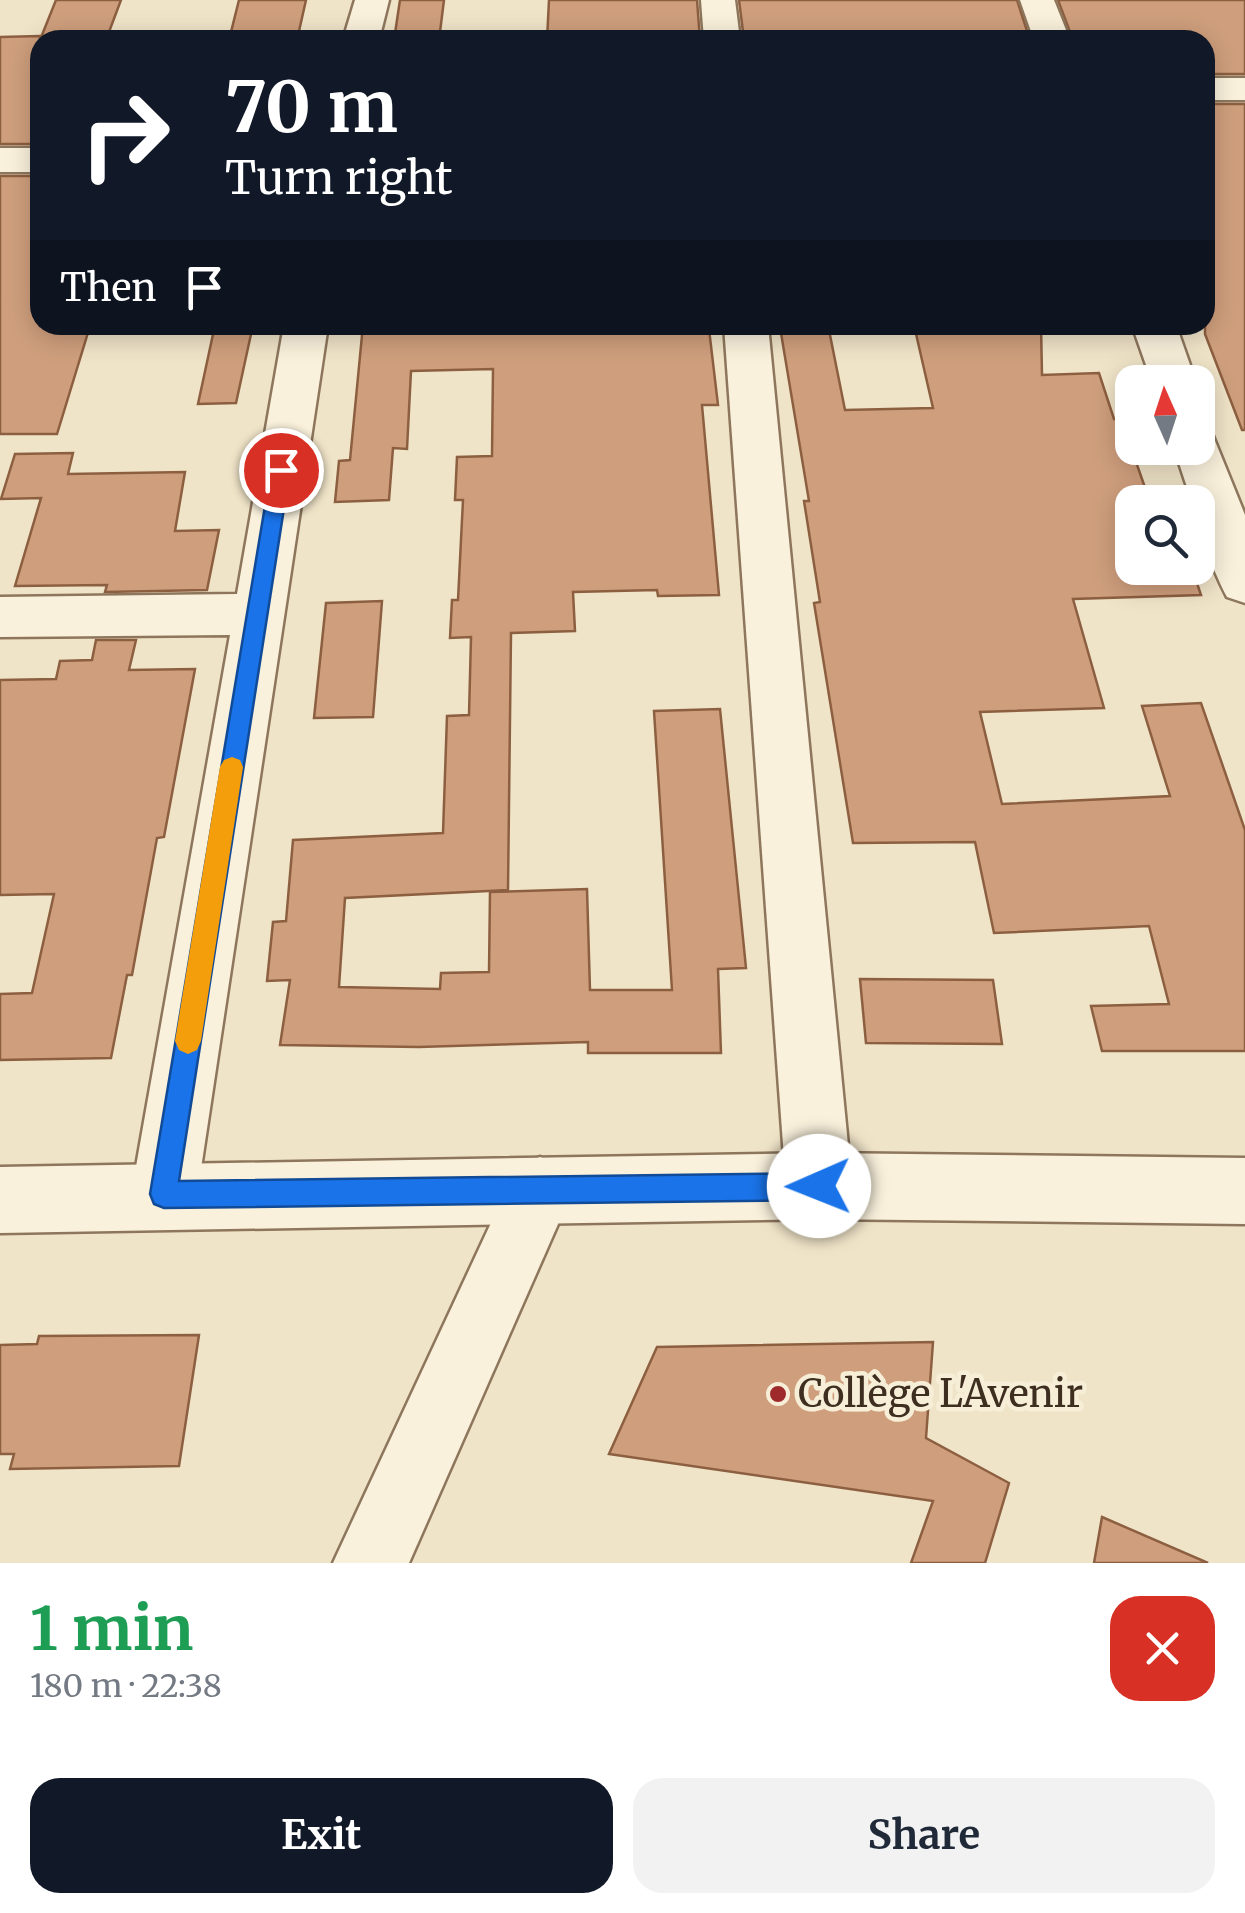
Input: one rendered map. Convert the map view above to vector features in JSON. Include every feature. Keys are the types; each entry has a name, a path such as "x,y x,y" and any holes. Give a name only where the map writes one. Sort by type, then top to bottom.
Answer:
{"street":[{"path":"363,30 372,0"},
{"path":"718,0 721,30"},
{"path":"1037,0 1048,30"},
{"path":"1215,89 1245,89"},
{"path":"0,160 30,160"},
{"path":"164,1194 304,335"},
{"path":"747,335 819,1186"},
{"path":"1158,335 1168,365"},
{"path":"1203,465 1245,583"},
{"path":"0,617 256,614"},
{"path":"0,1200 164,1194 819,1186 1245,1191"},
{"path":"370,1563 540,1190"}],"building":[{"path":"56,0 121,0 110,30 44,30"},
{"path":"239,0 306,0 299,30 232,30"},
{"path":"400,0 444,0 440,30 396,30"},
{"path":"549,0 697,0 699,30 548,30"},
{"path":"739,0 1017,0 1027,30 743,30"},
{"path":"1058,0 1245,0 1245,74 1215,74 1215,30 1069,30"},
{"path":"30,36 30,144 0,144 0,37"},
{"path":"1215,104 1245,104 1242,430 1205,335 1215,335"},
{"path":"0,176 30,176 30,335 87,335 57,434 0,434"},
{"path":"213,335 251,335 236,403 198,404"},
{"path":"362,335 710,335 718,405 702,405 719,595 658,596 657,590 573,592 575,631 511,633 508,890 345,898 339,987 440,989 441,973 489,972 490,892 587,889 590,990 672,990 654,711 720,709 746,968 718,969 721,1053 588,1053 588,1042 419,1047 280,1045 290,980 267,981 273,922 286,921 293,840 443,833 447,716 469,715 471,637 450,638 452,600 458,600 463,500 455,500 457,457 492,456 493,369 411,371 407,449 393,448 389,500 335,502 339,461 350,460"},
{"path":"781,335 830,335 845,410 933,408 916,335 1041,335 1042,375 1099,373 1115,419 1115,465 1137,465 1144,485 1115,485 1115,585 1198,585 1201,595 1073,599 1104,708 980,712 1002,804 1170,796 1142,706 1201,703 1245,830 1245,1051 1102,1051 1091,1006 1169,1004 1149,926 994,933 975,842 853,843 814,603 820,602 804,501 809,501"},
{"path":"73,453 68,474 185,472 175,531 219,530 207,590 105,592 107,585 15,586 41,498 1,499 15,454"},
{"path":"382,601 373,717 314,718 326,603"},
{"path":"96,640 136,640 129,670 195,669 164,837 157,838 132,975 127,975 111,1058 0,1060 0,994 32,993 54,894 0,895 0,680 56,679 60,661 92,660"},
{"path":"860,979 993,980 1002,1044 866,1043"},
{"path":"199,1335 179,1466 10,1469 14,1454 0,1454 0,1345 37,1344 39,1336"},
{"path":"933,1342 926,1438 1009,1483 985,1563 911,1563 933,1501 609,1454 657,1347"},
{"path":"1102,1517 1208,1563 1094,1563"}],"slow traffic":[{"path":"188,1041 232,767"}],"place":[{"name":"Collège L'Avenir","path":"778,1394"}],"route":[{"path":"281,470 164,1194 819,1186"}]}
